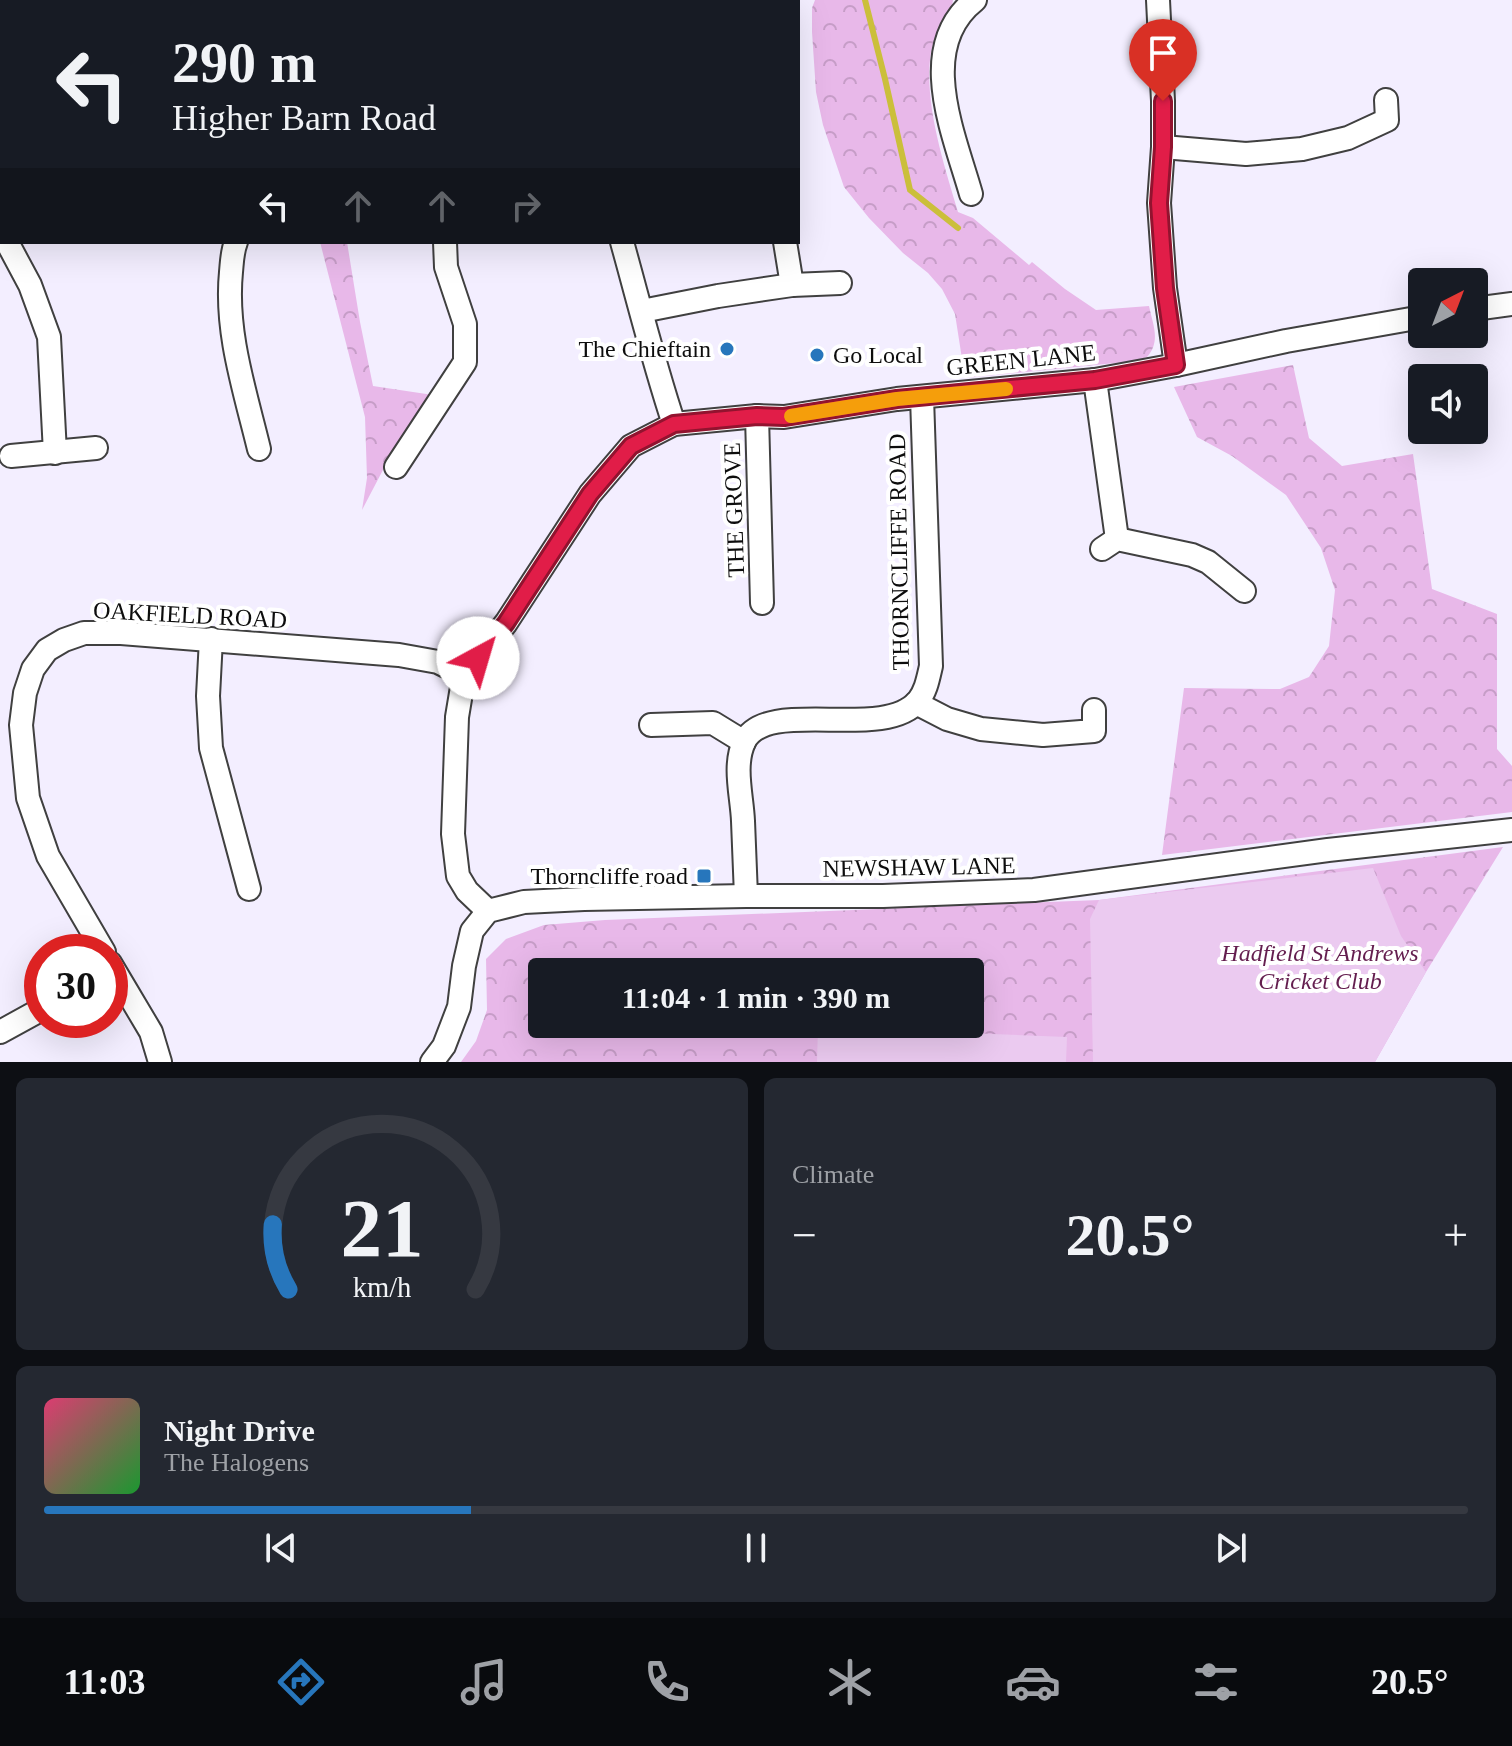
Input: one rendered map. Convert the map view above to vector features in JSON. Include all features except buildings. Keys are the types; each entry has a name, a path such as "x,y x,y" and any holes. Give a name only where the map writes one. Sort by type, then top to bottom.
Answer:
{"street":[{"path":"971,194 942,82 944,51 950,29 962,10 975,0"},
{"path":"1158,0 1163,147 1159,203 1165,288 1176,365"},
{"path":"1163,147 1246,154 1302,149 1348,138 1387,120 1386,100"},
{"path":"8,244 30,285 49,337 55,453"},
{"path":"235,244 230,289 235,347 259,449"},
{"path":"396,467 465,362 465,324 446,267 445,244"},
{"path":"623,244 674,424"},
{"path":"785,244 792,285"},
{"path":"642,311 792,285 840,283"},
{"path":"1488,307 1512,304"},
{"name":"GREEN LANE","path":"488,911 467,891 458,876 453,834 457,717 464,675 506,623 590,494 631,446 674,424 757,416 784,417 897,399 1095,380 1408,319"},
{"path":"1095,380 1110,544 1192,555 1208,562 1244,591"},
{"name":"THORNCLIFFE ROAD","path":"744,742 751,732 763,725 794,720 865,720 899,714 916,703 925,689 931,666 922,397"},
{"name":"THE GROVE","path":"757,416 762,603"},
{"path":"11,456 96,448"},
{"name":"OAKFIELD ROAD","path":"94,934 48,856 28,798 21,725 25,693 33,669 47,650 84,633 121,633 399,655 438,662 464,675"},
{"path":"211,639 208,696 211,748 249,889"},
{"name":"THORNCLIFFE ROAD","path":"916,703 947,719 981,729 1043,735 1094,731 1094,710"},
{"path":"651,725 713,723 744,742 738,761 746,896"},
{"name":"NEWSHAW LANE","path":"488,911 524,902 584,899 883,896 1034,890 1328,850 1512,830"},
{"path":"432,1062 444,1046 459,1007 472,931 488,911"},
{"path":"128,995 151,1032 160,1062"},
{"path":"0,1032 24,1019"}],"green space":[{"path":"815,0 953,0 933,44 929,71 936,133 958,212 973,218 1029,265 1032,262 1096,310 1149,306 1155,339 1147,357 1135,361 965,378 955,314 942,289 869,218 844,187 823,125 816,92 812,32"},
{"path":"321,244 347,244 373,386 433,395 384,468 362,510 367,478 365,417"},
{"path":"1293,365 1309,438 1342,466 1413,454 1432,589 1497,614 1497,749 1512,766 1512,812 1162,855 1184,688 1280,689 1309,677 1329,646 1335,590 1321,548 1286,495 1232,456 1197,437 1174,387"},
{"path":"1503,847 1375,1062 461,1062 476,1041 487,1010 486,959 506,939 544,925 1099,900"},
{"name":"Hadfield St Andrews Cricket Club","path":"1373,868 1401,936 1426,972 1375,1062 1093,1062 1090,919 1099,900"},
{"path":"984,1034 1067,1037 1066,1062 817,1062 818,1038 984,1038"}],"waterway":[{"path":"865,0 910,190 958,228"}],"slow traffic":[{"path":"791,416 897,399 1006,389"}],"place":[{"name":"The Chieftain","path":"727,349"},
{"name":"Go Local","path":"817,355"},
{"name":"Thorncliffe road","path":"704,876"}],"route":[{"path":"478,658 506,623 590,494 631,446 674,424 757,416 784,417 897,399 1095,380 1176,365 1165,288 1159,203 1163,101"}]}
